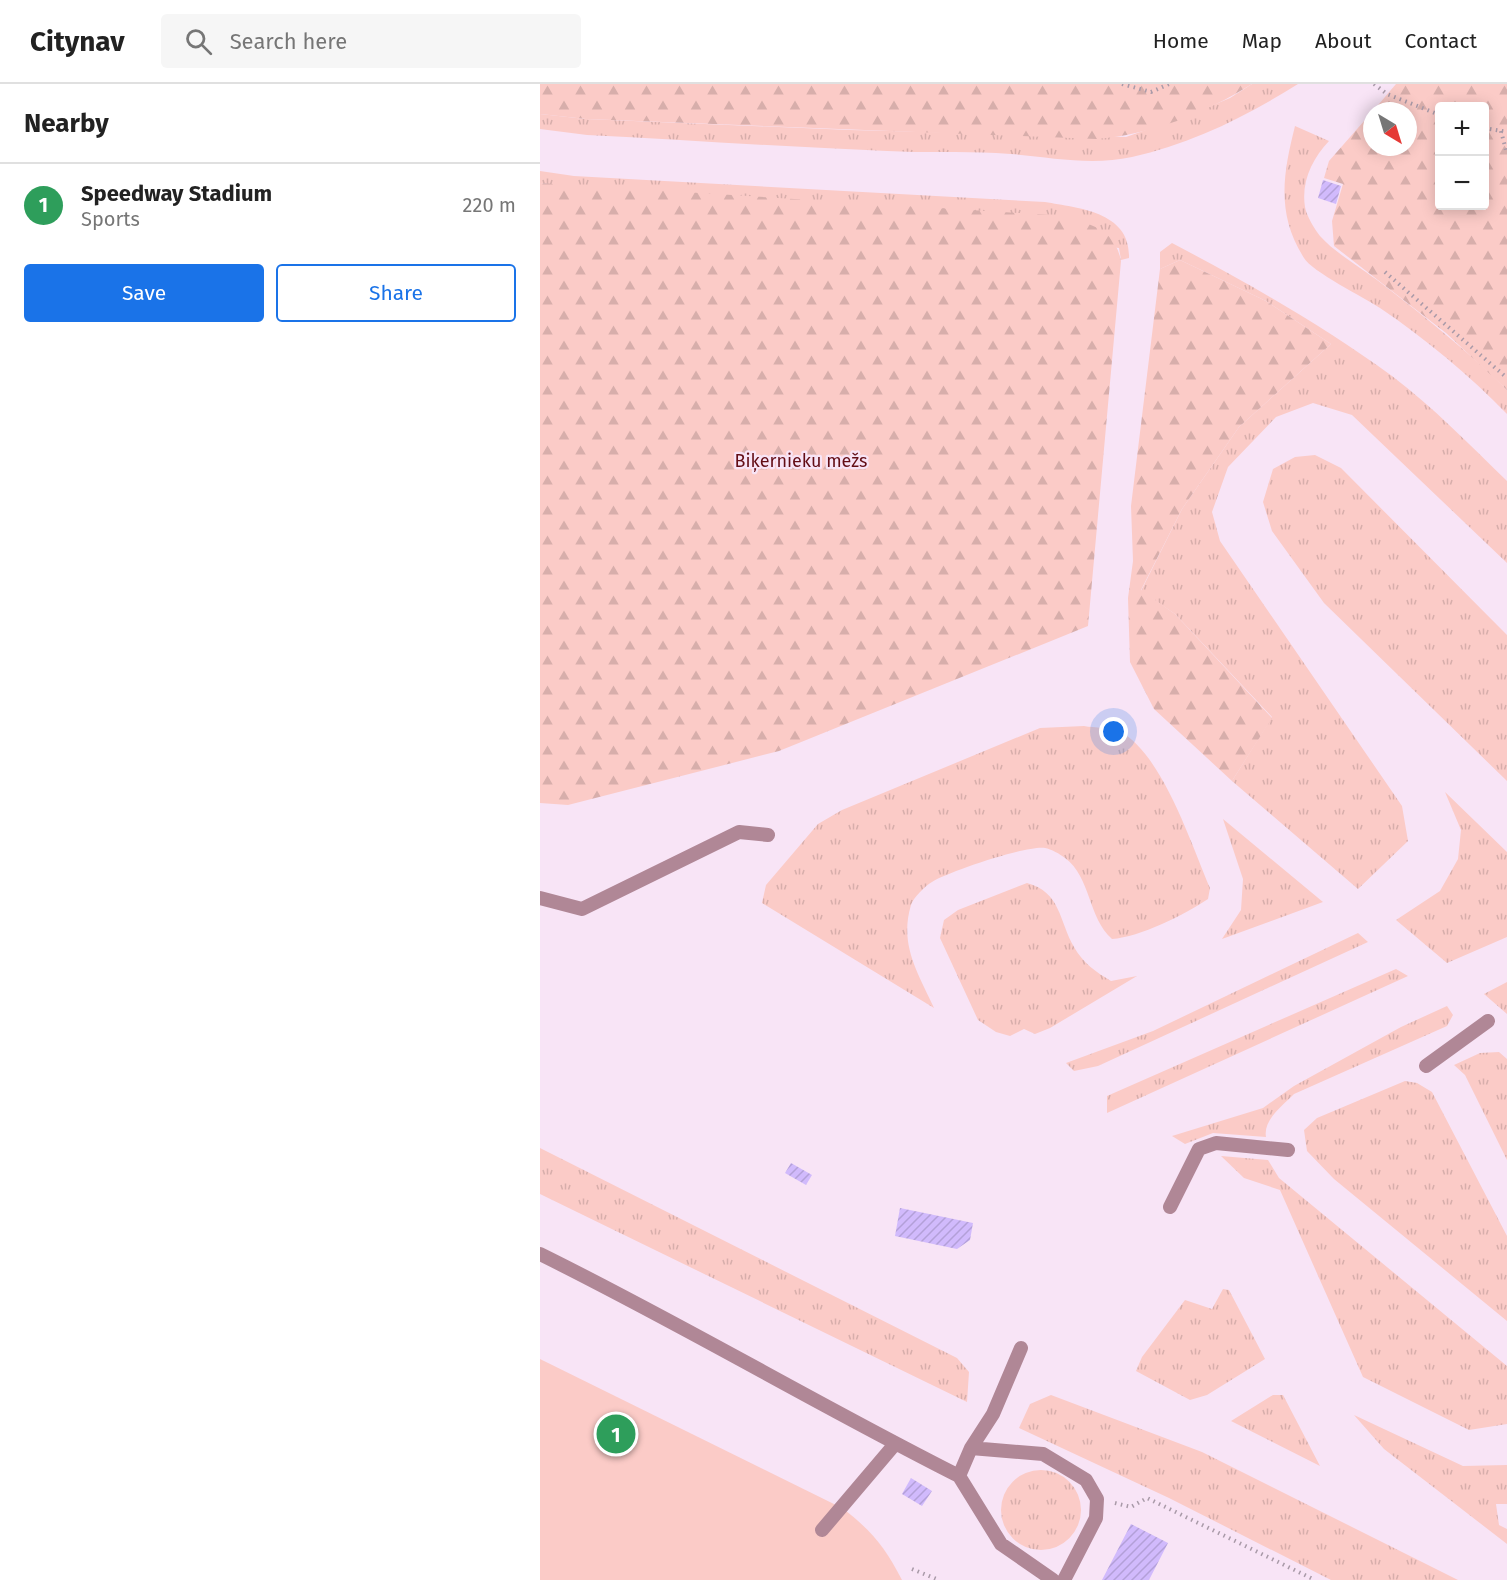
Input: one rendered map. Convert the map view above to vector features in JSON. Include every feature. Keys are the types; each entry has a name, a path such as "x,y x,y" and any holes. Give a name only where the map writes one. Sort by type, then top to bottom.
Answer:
{"lane":[{"path":"540,898 582,909 739,832 768,835"},
{"path":"1426,1065 1488,1021"},
{"path":"1170,1207 1199,1149 1216,1143 1288,1150"},
{"path":"540,1254 646,1306 895,1444 959,1476 1001,1544 1053,1580"},
{"path":"959,1476 971,1448 993,1414 1021,1348"},
{"path":"822,1530 895,1444"},
{"path":"971,1448 1042,1454 1086,1480 1096,1499 1095,1518 1064,1580"}],"path":[{"path":"1122,84 1150,92 1169,84"},
{"path":"1374,84 1388,94 1435,113"},
{"path":"1489,129 1504,132 1507,154"},
{"path":"1385,272 1507,378"},
{"path":"1096,1499 1131,1507 1147,1498 1315,1580"},
{"path":"912,1569 939,1580"}],"green space":[{"path":"540,84 1252,84 1216,104 1177,121 1137,133 1096,139 586,119 540,114"},
{"path":"1252,84 1298,84 1239,118 1197,137 1176,145 1115,160 1064,160 996,153 901,152 587,135 540,129 540,114 586,119 850,130 1126,137 1230,98"},
{"path":"1396,84 1507,84 1507,390 1446,333 1334,246 1332,221 1343,184 1324,178 1329,161 1363,122 1363,156 1417,156 1417,102 1381,102"},
{"path":"1295,126 1329,141 1313,163 1306,180 1304,198 1306,210 1318,233 1333,249 1381,283 1462,348 1507,390 1507,414 1478,385 1414,332 1380,308 1317,270 1304,258 1289,226 1284,194 1287,161"},
{"path":"540,171 574,176 1045,202 1087,210 1112,222 1122,231 1127,243 1129,258 1121,260 1119,248 540,183"},
{"name":"Biķernieku mežs","path":"540,183 1051,215 1085,223 1104,232 1117,249 1121,261 1088,626 779,751 568,805 540,803"},
{"path":"1172,243 1284,305 1339,339 1392,376 1437,413 1507,481 1507,563 1352,415 1313,403 1276,417 1228,467 1212,512 1220,541 1402,806 1408,841 1358,889 1232,781 1272,717 1175,614 1141,591 1182,509 1239,427 1331,344 1266,301 1180,260 1160,269 1160,252"},
{"path":"1180,260 1266,301 1331,344 1239,427 1182,509 1141,590 1175,614 1272,718 1232,781 1154,709 1130,662 1128,598 1133,561 1131,506 1160,269"},
{"path":"1315,455 1341,468 1507,635 1507,781 1324,603 1272,531 1263,502 1273,469 1295,457"},
{"path":"1084,726 1108,728 1121,732 1150,760 1163,780 1185,826 1210,888 1208,899 1162,924 1135,934 1112,939 1098,920 1085,886 1074,866 1053,851 1036,848 988,860 954,872 932,882 920,892 912,902 908,919 907,933 912,958 934,1008 762,903 766,885 818,824 842,810 1040,728"},
{"path":"1445,792 1507,852 1507,937 1447,963 1396,920 1440,891 1458,859 1461,830"},
{"path":"1223,819 1323,902 1222,939 1241,910 1243,879"},
{"path":"1027,883 1038,887 1053,900 1074,947 1090,967 1111,981 1137,976 1050,1028 1035,1034 1024,1029 1010,1036 996,1032 978,1020 940,938 944,920 958,910"},
{"path":"1358,933 1368,942 1098,1066 1074,1071 1066,1063 1153,1031"},
{"path":"1396,969 1408,976 1107,1113 1107,1096"},
{"path":"1507,982 1507,1014 1484,994"},
{"path":"1447,1006 1453,1015 1447,1026 1294,1094 1270,1119 1266,1137 1213,1133 1185,1144 1172,1136 1263,1108 1294,1086 1401,1027"},
{"path":"1499,1052 1507,1059 1507,1160 1465,1075 1454,1065 1480,1053"},
{"path":"1405,1081 1417,1083 1432,1092 1507,1236 1507,1321 1334,1179 1307,1151 1304,1130 1317,1118"},
{"path":"540,1148 957,1358 969,1372 967,1402 540,1194"},
{"path":"1221,1156 1268,1160 1279,1178 1507,1366 1507,1424 1469,1430 1363,1377 1280,1190 1244,1178"},
{"path":"1223,1289 1229,1290 1265,1359 1207,1395 1190,1400 1136,1371 1142,1357 1185,1300 1212,1309"},
{"path":"540,1359 842,1508 876,1540 890,1558 902,1580 540,1580"},
{"path":"1051,1395 1202,1452 1458,1580 1331,1580 1169,1498 1019,1428 1030,1404"},
{"path":"1273,1395 1283,1395 1320,1466 1231,1421"},
{"path":"1354,1415 1463,1466 1507,1465 1507,1504 1496,1504 1499,1525 1507,1529 1507,1544 1384,1449"},
{"path":"1041,1470 1056,1473 1069,1482 1078,1495 1081,1510 1078,1525 1069,1538 1056,1547 1041,1550 1026,1547 1013,1538 1004,1525 1001,1510 1004,1495 1013,1482 1026,1473"}],"building":[{"path":"1323,180 1341,186 1336,204 1318,198"},
{"path":"791,1163 812,1175 806,1185 785,1173"},
{"path":"900,1208 973,1223 970,1240 957,1249 895,1236"},
{"path":"911,1478 932,1491 922,1506 902,1494"},
{"path":"1131,1524 1168,1543 1149,1580 1102,1580"}],"place":[{"name":"Speedway Stadium","path":"616,1434"}]}
